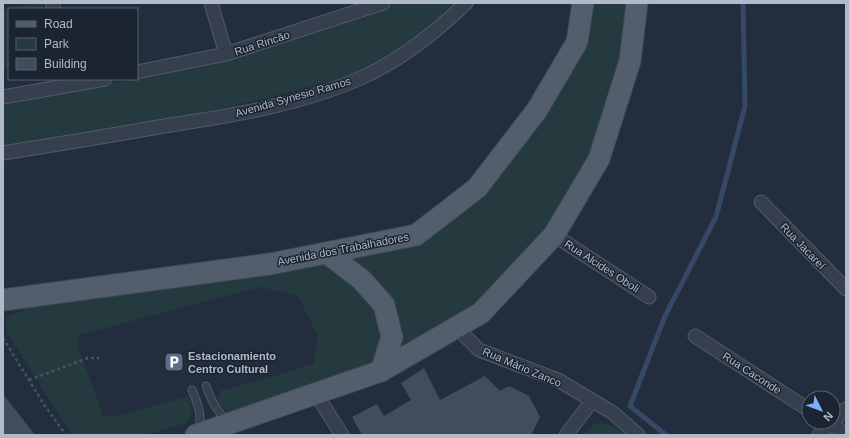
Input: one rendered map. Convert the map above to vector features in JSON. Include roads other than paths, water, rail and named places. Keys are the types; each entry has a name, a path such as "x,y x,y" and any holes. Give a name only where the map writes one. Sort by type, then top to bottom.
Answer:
{"main road":[{"name":"Avenida dos Trabalhadores","path":"3,300 270,264 416,235 477,188 537,110 577,42 583,3"},
{"path":"195,435 381,371 481,313 554,235 599,159 630,61 637,3"},
{"path":"327,253 362,280 384,305 392,337 381,371"}],"street":[{"path":"211,3 226,54"},
{"name":"Rua Rincão","path":"138,72 226,54 383,3"},
{"name":"Avenida Synesio Ramos","path":"3,153 249,112 326,91 363,77 397,59 443,25 466,3"},
{"path":"3,97 74,82 95,80"},
{"name":"Rua Jacareí","path":"761,202 846,289"},
{"name":"Rua Alcides Oboli","path":"554,235 649,297"},
{"name":"Rua Mário Zanco","path":"456,328 479,350 558,380 613,413 638,435"},
{"name":"Rua Caconde","path":"695,336 801,405"},
{"path":"316,394 342,435"},
{"path":"566,435 592,401"}],"lane":[{"path":"206,386 212,402 221,416 232,423"},
{"path":"192,390 200,411 198,429 195,435"}],"waterway":[{"path":"666,435 630,406 665,316 716,217 745,106 743,3"}],"place":[{"name":"Estacionamiento Centro Cultural","path":"174,362"}]}
